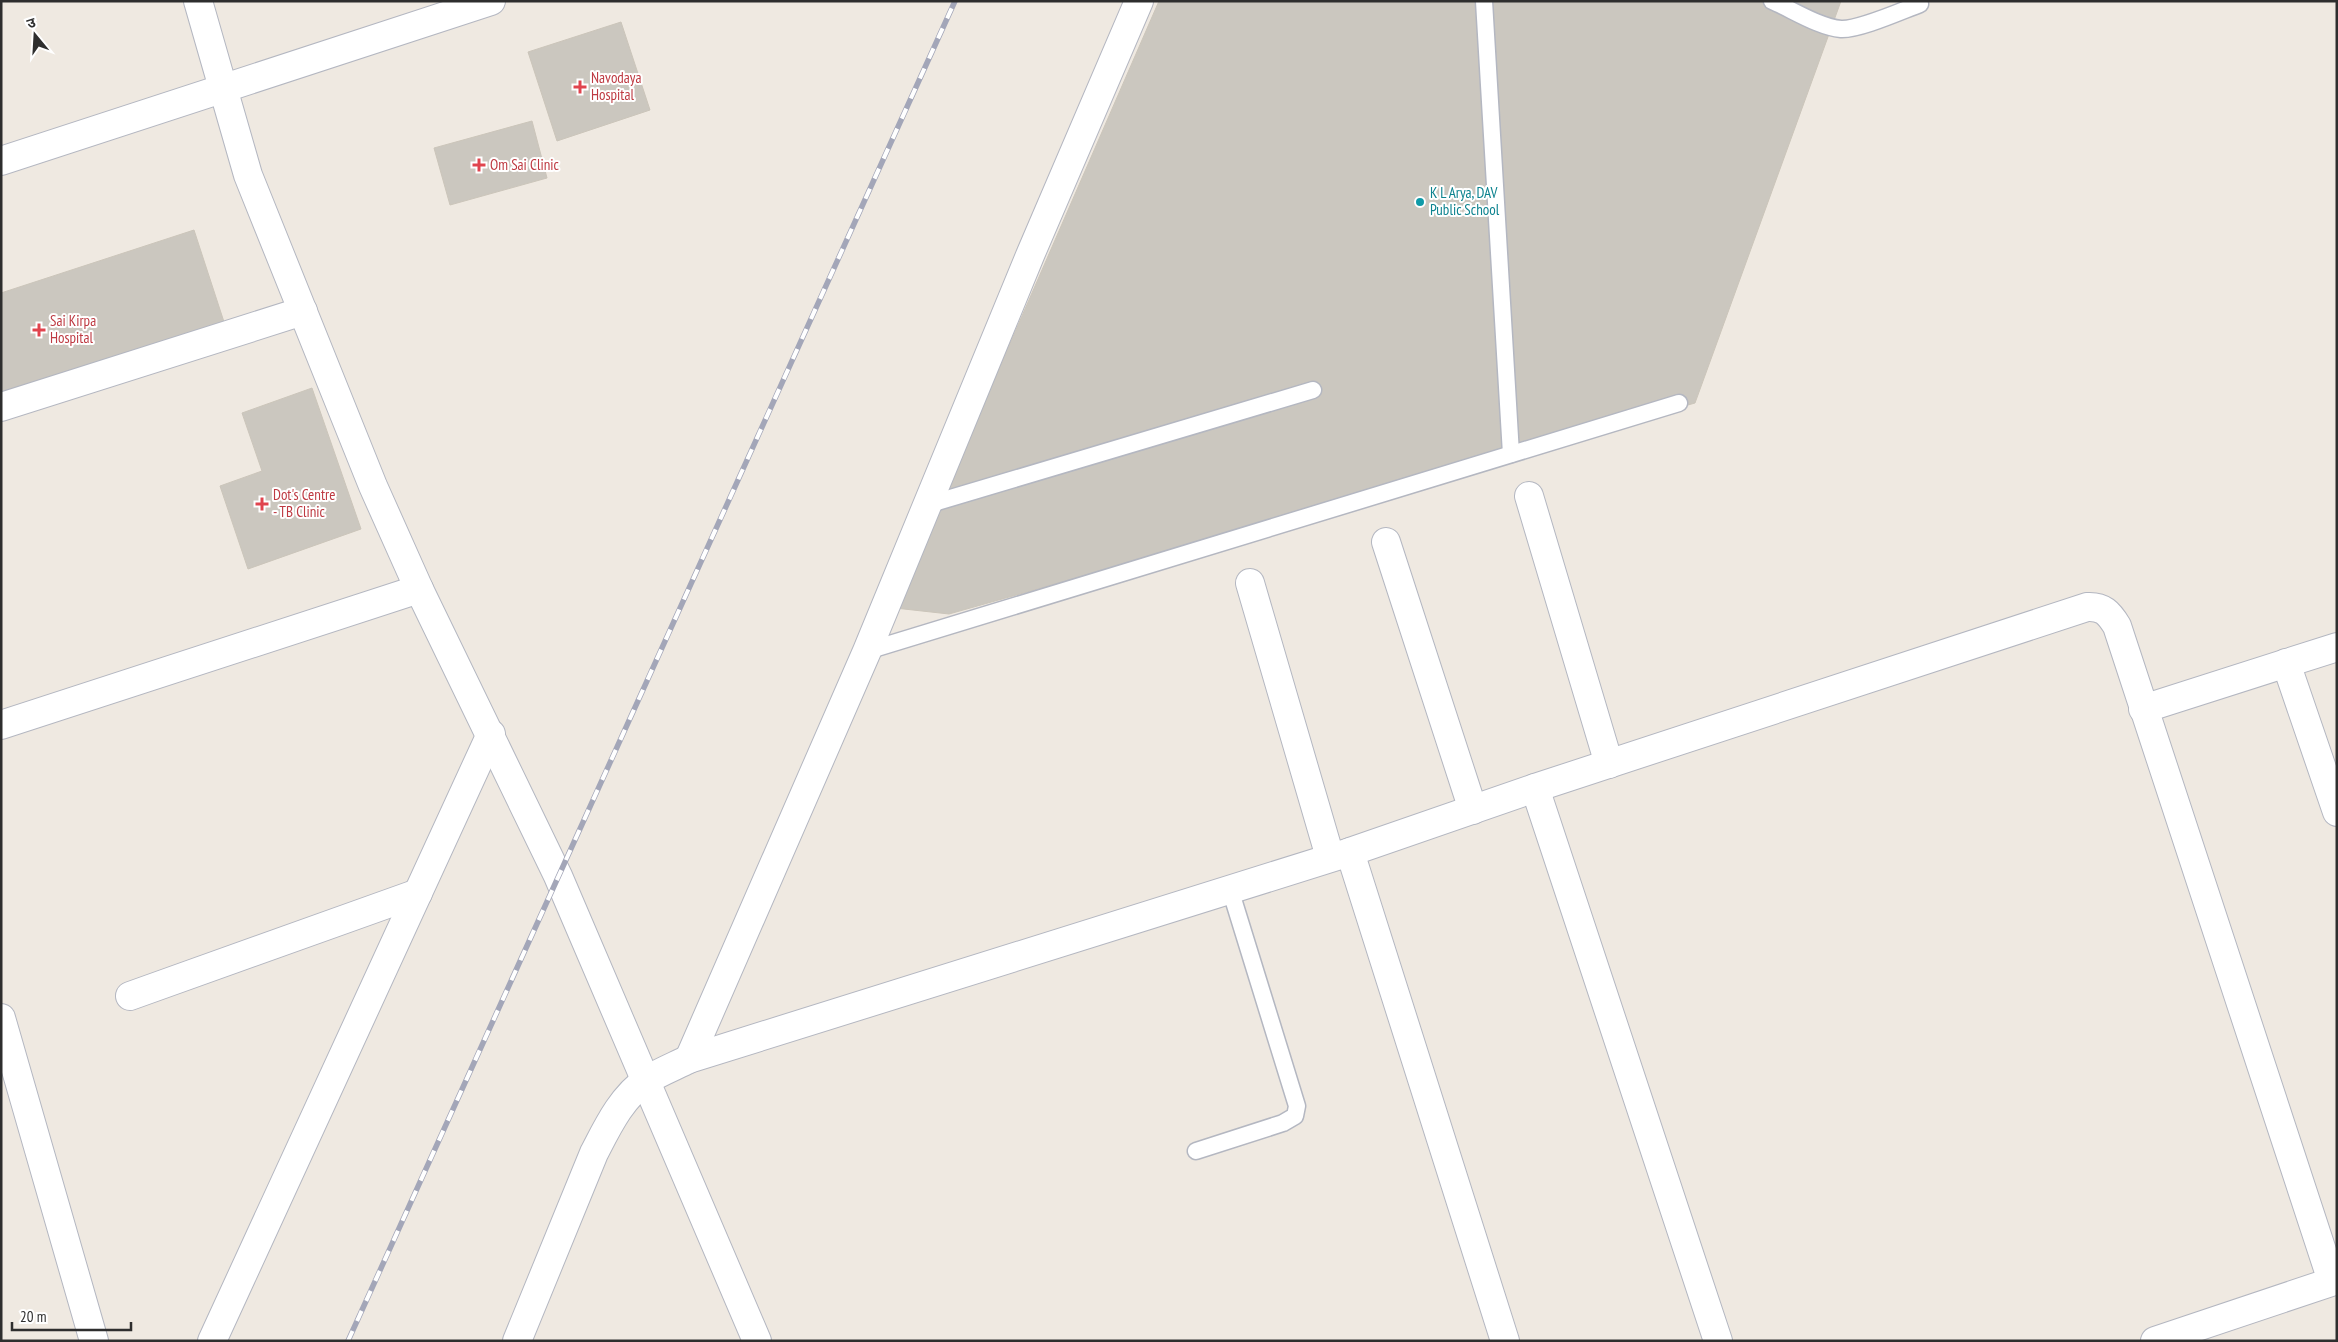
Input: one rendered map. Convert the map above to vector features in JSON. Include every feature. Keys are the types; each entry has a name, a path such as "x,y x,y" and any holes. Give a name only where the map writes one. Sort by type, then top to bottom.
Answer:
{"street":[{"path":"198,1 248,175 373,486 419,590 491,734 558,876 757,1341"},
{"path":"1,161 491,1"},
{"path":"689,1059 867,651 1031,253 1139,1"},
{"path":"1,407 303,311"},
{"path":"1529,496 1609,764"},
{"path":"1386,542 1473,810"},
{"path":"1250,583 1505,1341"},
{"path":"1,725 419,590"},
{"path":"517,1341 594,1153 627,1099 646,1081 689,1059 1340,854 2087,607 2097,607 2109,612 2117,626 2143,710 2334,1281 2155,1341"},
{"path":"2143,710 2337,647"},
{"path":"2286,663 2337,812"},
{"path":"212,1341 491,734"},
{"path":"1535,788 1718,1341"},
{"path":"130,996 418,893"},
{"path":"1,1018 12,1090 94,1341"}],"lane":[{"path":"1484,1 1511,454"},
{"path":"1772,1 1826,25 1842,29 1920,4"},
{"path":"927,505 1313,390"},
{"path":"867,651 1679,403"},
{"path":"1196,1151 1283,1123 1295,1116 1297,1106 1230,889"}],"building":[{"name":"K L Arya, DAV Public School","path":"1159,1 1841,1 1695,403 949,614 895,608"},
{"path":"621,22 650,110 557,141 528,52"},
{"path":"532,121 547,178 450,205 434,148"},
{"path":"194,230 225,325 1,397 1,293"},
{"path":"312,388 361,529 248,569 220,486 262,471 242,413"}],"railway":[{"path":"348,1341 955,1"}],"place":[{"name":"Navodaya Hospital","path":"580,87"},
{"name":"Om Sai Clinic","path":"479,165"},
{"name":"K L Arya, DAV Public School","path":"1420,202"},
{"name":"Sai Kirpa Hospital","path":"39,330"},
{"name":"Dot's Centre - TB Clinic","path":"262,504"}]}
